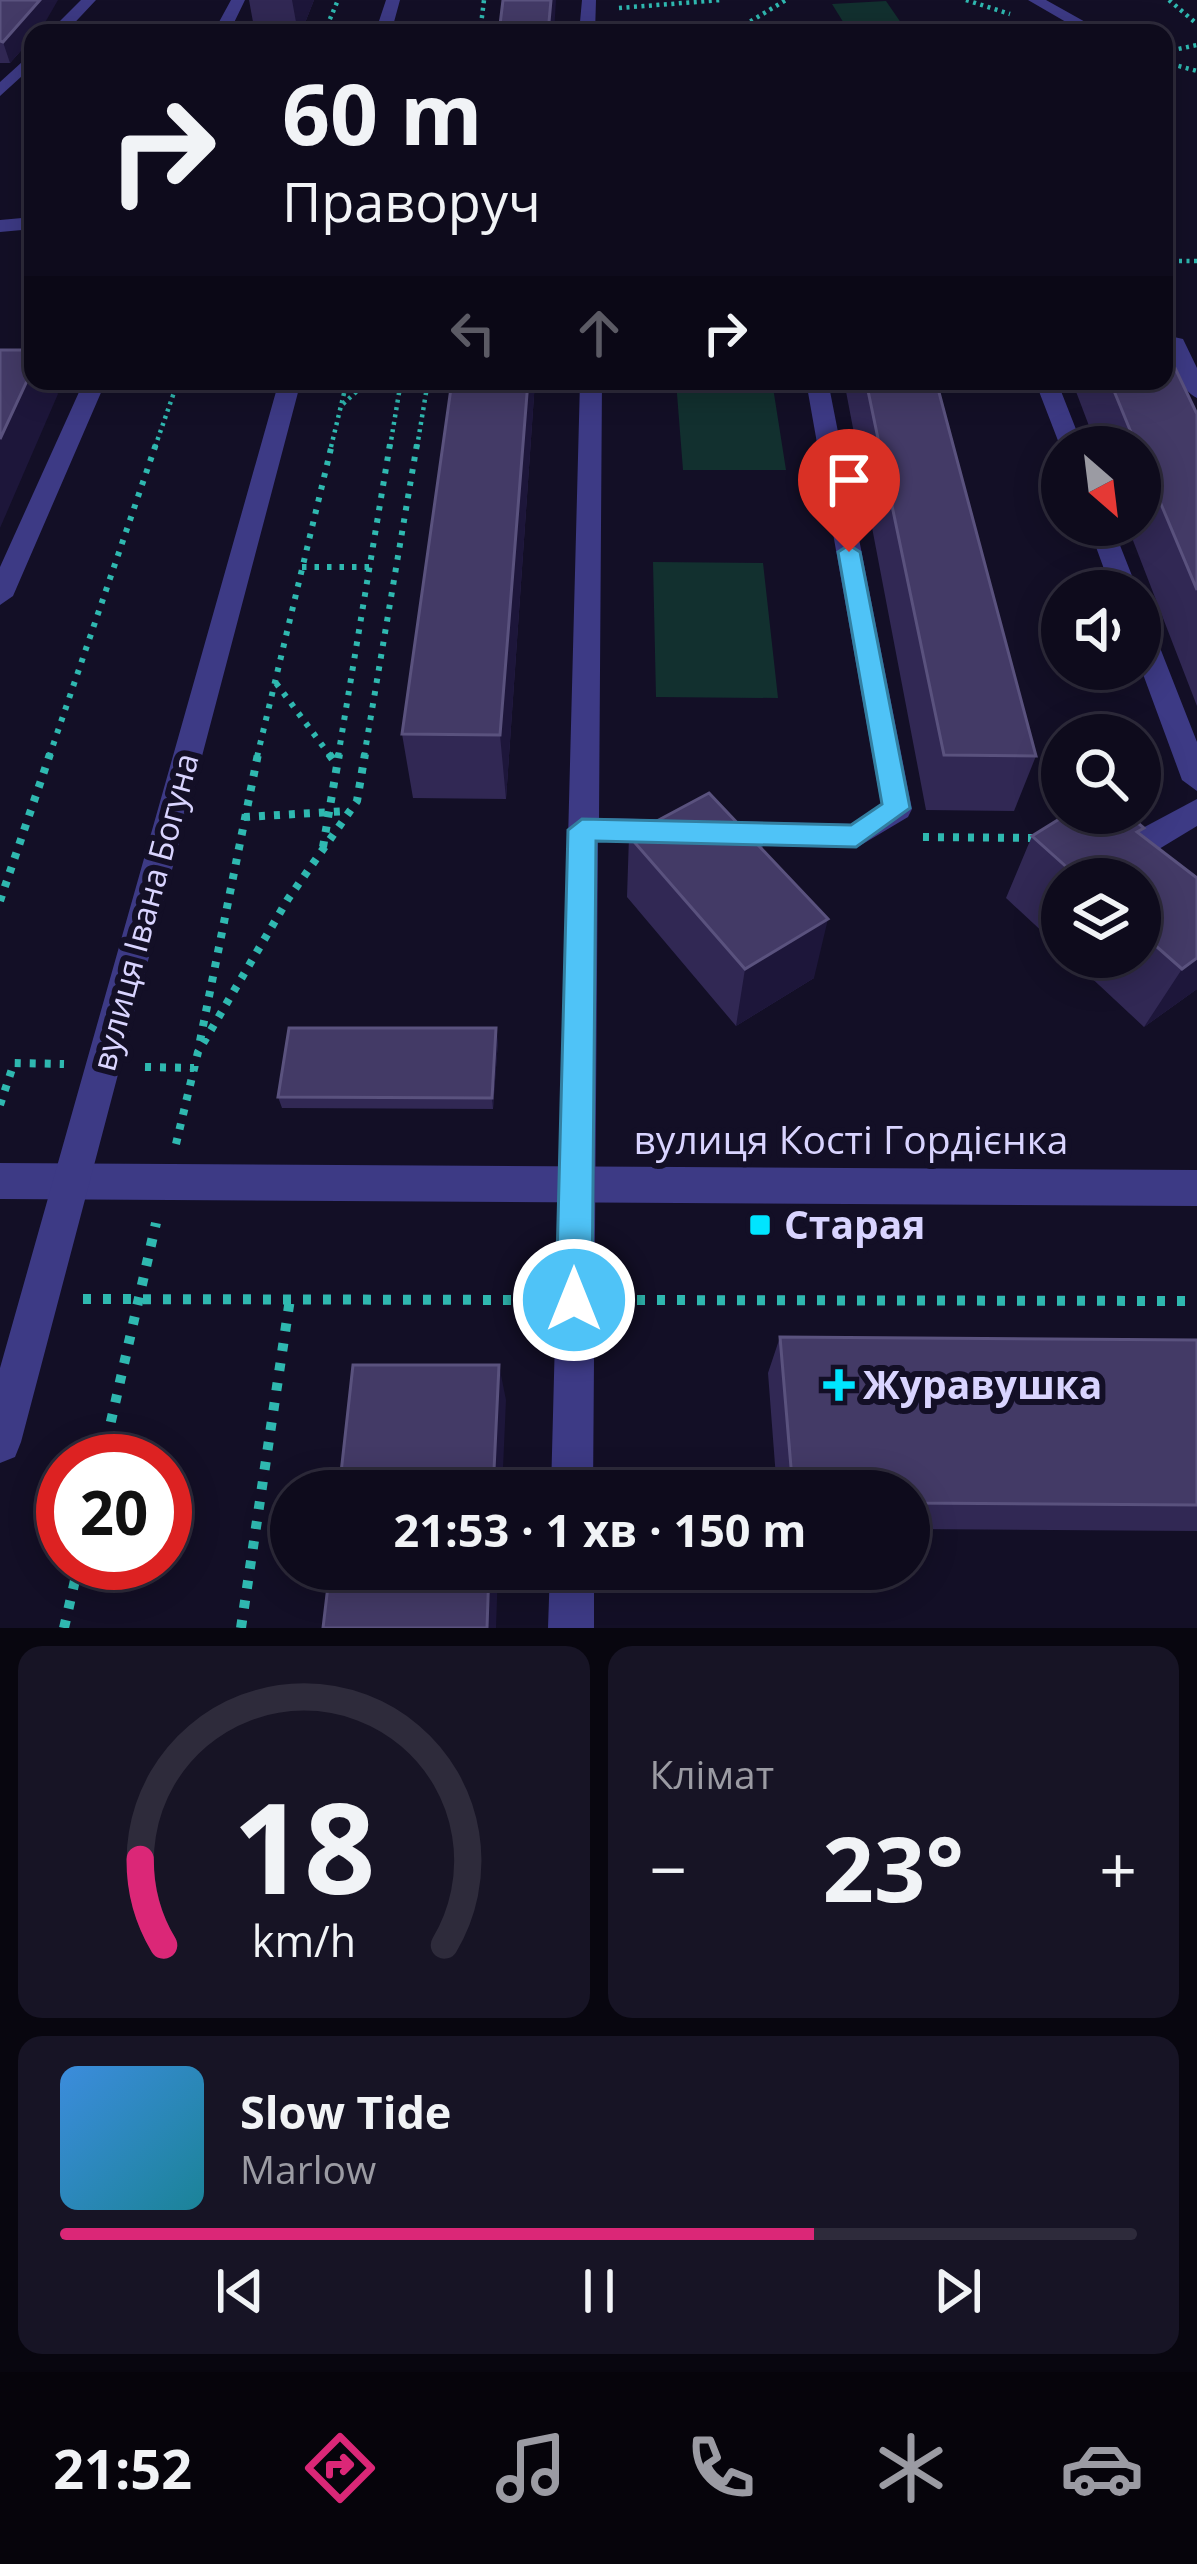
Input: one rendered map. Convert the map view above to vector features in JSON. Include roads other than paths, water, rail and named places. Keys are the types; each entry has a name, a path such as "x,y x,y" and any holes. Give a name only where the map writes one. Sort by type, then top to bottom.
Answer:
{"street":[{"path":"65,24 89,0"},
{"path":"1035,0 1080,24"},
{"path":"0,91 24,66"},
{"path":"1173,348 1197,391"},
{"path":"0,596 91,390"},
{"name":"вулиця Івана Богуна","path":"0,1442 288,390"},
{"path":"572,1470 592,390"},
{"path":"582,830 856,836 897,808 819,390"},
{"path":"1049,390 1063,426"},
{"path":"1161,685 1197,780"},
{"path":"1148,839 1197,811"},
{"name":"вулиця Кості Гордієнка","path":"0,1180 1197,1188"},
{"path":"571,1628 572,1590"}],"place":[{"name":"Старая","path":"760,1225"},
{"name":"Журавушка","path":"839,1385"}]}
